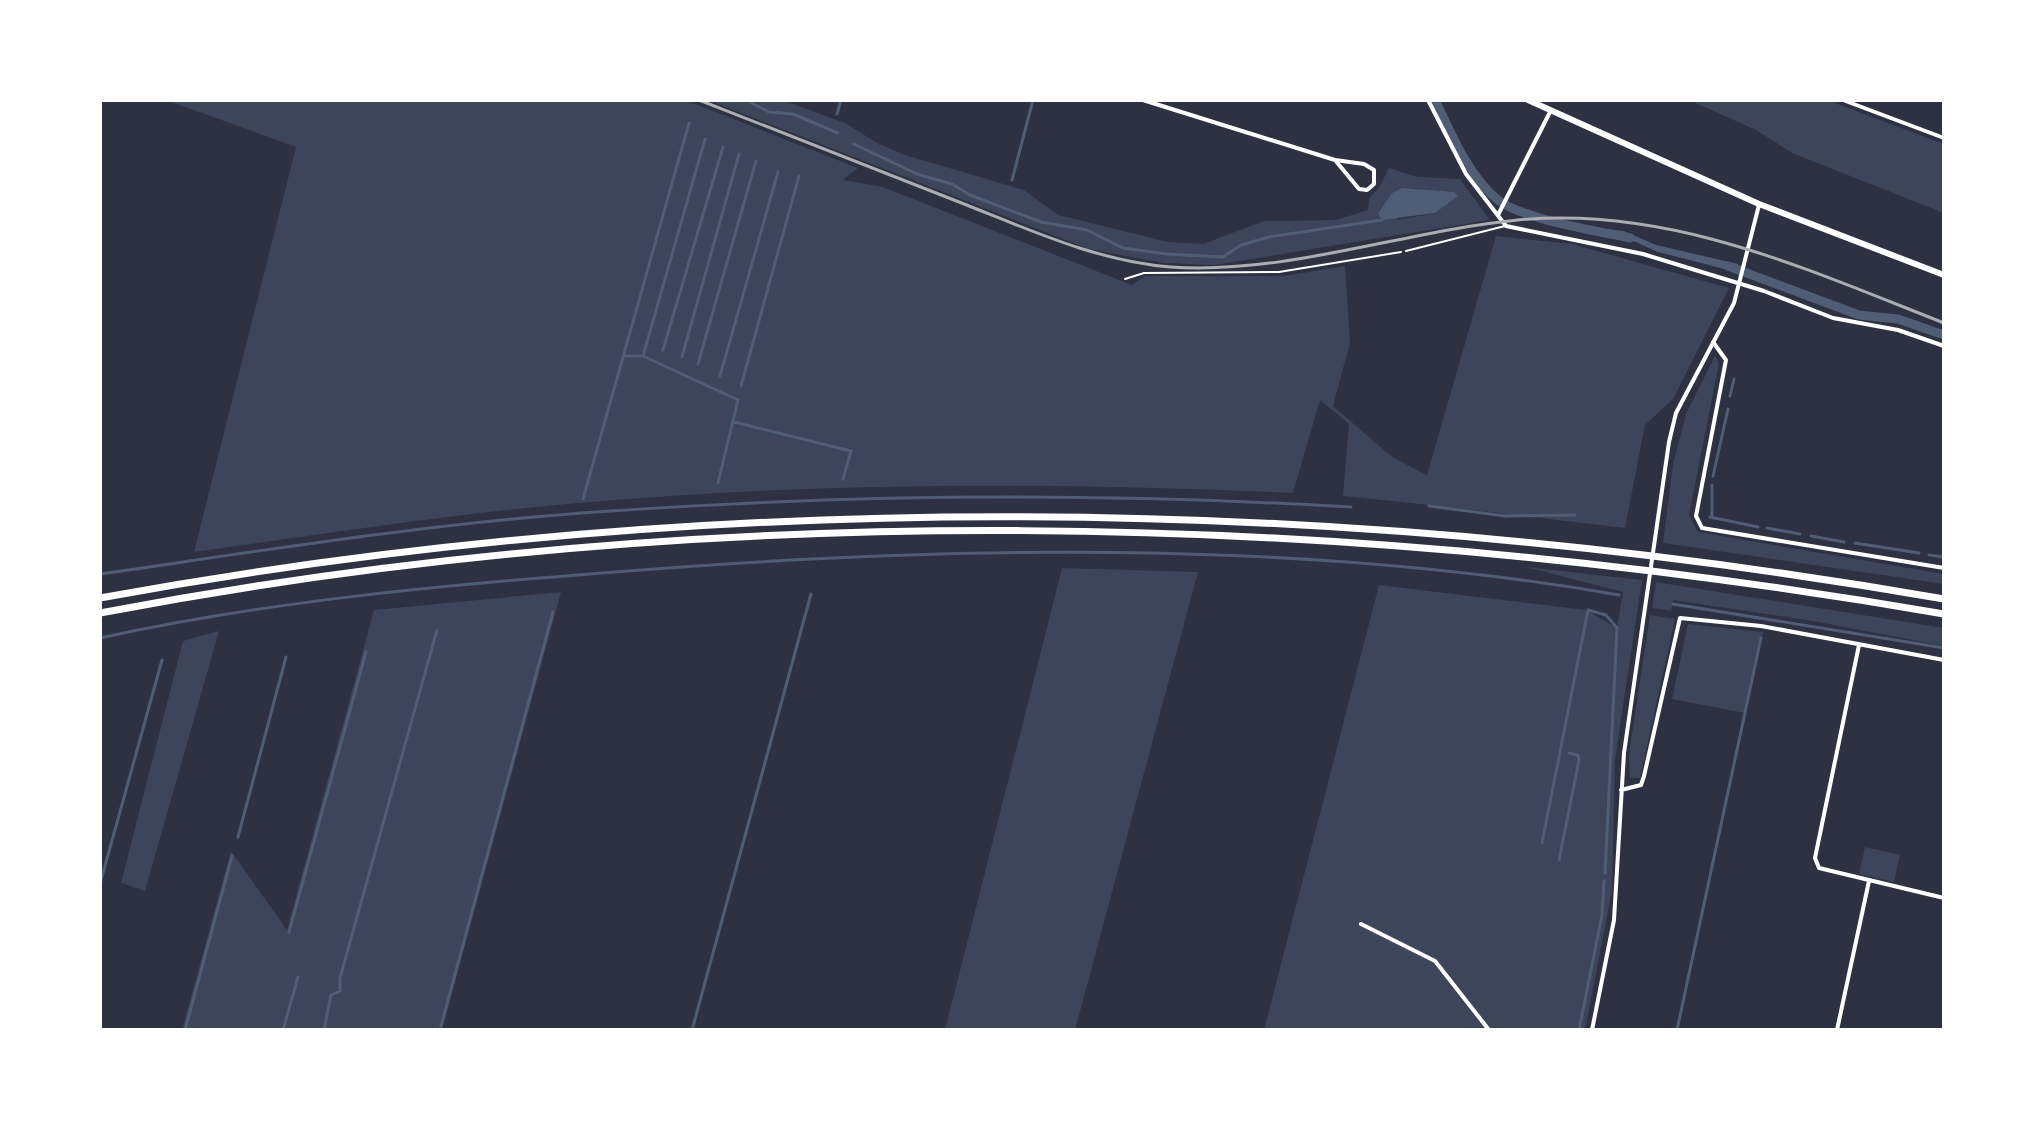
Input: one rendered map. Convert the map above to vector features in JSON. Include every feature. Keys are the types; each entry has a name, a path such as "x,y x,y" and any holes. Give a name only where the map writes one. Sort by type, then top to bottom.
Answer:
{"highway":[{"path":"100,598 347,559 593,533 828,518 1061,515 1271,522 1530,542 1773,571 1944,599"},
{"path":"100,613 349,572 608,546 828,532 1061,530 1299,538 1528,556 1770,586 1944,614"}],"main road":[{"path":"1528,100 1759,204 1944,275"}],"street":[{"path":"1143,100 1335,160 1370,166 1376,176 1374,184 1367,190 1359,189 1335,160"},
{"path":"1428,100 1466,174 1506,226 1580,239 1740,283 1833,318 1898,330 1944,346"},
{"path":"1843,100 1944,138"},
{"path":"1498,215 1550,112"},
{"path":"1592,1030 1614,920 1621,790 1655,531 1676,413 1740,283 1759,204"},
{"path":"1713,342 1726,360 1696,516 1702,528 1944,568"},
{"path":"1621,790 1641,785 1680,618 1761,626 1944,660"},
{"path":"1859,645 1815,858 1819,868 1944,898"},
{"path":"1837,1030 1869,881"},
{"path":"1361,924 1435,961 1489,1030"}],"lane":[{"path":"1406,251 1506,226"}],"path":[{"path":"1125,279 1144,273 1279,272 1406,251"}],"shaded area":[{"path":"166,100 685,100 858,168 843,180 883,187 1132,285 1144,276 1284,276 1345,266 1350,343 1333,406 1392,457 1427,475 1496,236 1572,244 1729,288 1673,399 1645,425 1625,528 1343,496 1349,424 1320,400 1293,493 1025,486 757,491 531,508 194,552 296,147"},
{"path":"708,100 782,100 845,123 879,144 905,155 1024,190 1058,215 1168,242 1203,244 1264,221 1336,220 1368,210 1369,198 1379,188 1389,168 1417,177 1460,179 1490,220 1215,265 1164,263 1089,249","holes":["1412,188 1457,196 1435,213 1397,220"]},
{"path":"1689,100 1827,100 1944,144 1944,213 1792,153 1756,130"},
{"path":"1402,188 1454,192 1458,196 1435,213 1382,220 1378,214 1392,193"},
{"path":"1607,229 1624,231 1656,245 1738,264 1736,272 1658,252"},
{"path":"1715,356 1719,363 1689,515 1698,532 1944,574 1944,584 1663,543 1673,464 1686,414"},
{"path":"1526,567 1642,580 1615,760 1612,891 1585,1030 1264,1030 1379,585 1586,610 1617,628 1623,592"},
{"path":"1062,568 1198,572 1075,1030 945,1030"},
{"path":"1656,582 1944,628 1944,646 1813,621 1673,600 1671,611 1652,608"},
{"path":"561,592 442,1030 182,1030 231,851 287,930 374,610"},
{"path":"1650,615 1675,619 1640,778 1630,778 1629,754"},
{"path":"1688,624 1763,632 1745,713 1672,699"},
{"path":"219,631 145,891 121,883 183,641"},
{"path":"1865,847 1900,855 1894,882 1859,874"}],"waterway":[{"path":"746,100 769,112 793,114 838,133"},
{"path":"837,114 841,100"},
{"path":"1012,180 1033,100"},
{"path":"1435,100 1470,167 1498,200 1542,219 1630,238"},
{"path":"583,499 689,123"},
{"path":"643,356 705,139"},
{"path":"854,144 917,174 952,184 970,195 1041,222 1087,230 1123,248 1223,257 1241,245 1269,237 1382,220"},
{"path":"663,350 723,147"},
{"path":"682,357 739,154"},
{"path":"698,364 756,161"},
{"path":"720,376 778,172"},
{"path":"741,386 799,176"},
{"path":"1728,266 1859,315 1898,319 1944,335"},
{"path":"623,356 643,356 738,400 718,483"},
{"path":"1730,396 1734,379"},
{"path":"1713,476 1728,409"},
{"path":"734,422 851,451 843,479"},
{"path":"1712,485 1712,516"},
{"path":"100,574 461,524 678,507 967,497 1159,499 1351,507"},
{"path":"1429,506 1505,516 1575,515"},
{"path":"1710,517 1758,527"},
{"path":"1767,528 1800,534"},
{"path":"1811,536 1844,542"},
{"path":"1855,543 1919,553"},
{"path":"100,638 224,614 476,584 727,564 983,553 1112,552 1369,564 1495,577 1619,595"},
{"path":"1929,555 1944,557"},
{"path":"692,1030 811,594"},
{"path":"1673,604 1944,648"},
{"path":"1542,843 1588,610 1606,615 1617,628 1605,873"},
{"path":"440,1030 553,612"},
{"path":"324,1030 331,995 340,991 340,978 437,630"},
{"path":"1677,1030 1761,638"},
{"path":"289,932 366,652"},
{"path":"238,837 286,657"},
{"path":"100,884 162,660"},
{"path":"1559,860 1579,760 1578,755 1569,753"},
{"path":"185,1030 232,856"},
{"path":"1579,1030 1602,915 1604,881"},
{"path":"283,1030 298,977"}],"railway":[{"path":"699,100 1037,233 1089,251 1143,264 1214,268 1258,265 1475,226 1518,220 1574,218 1683,232 1736,246 1841,282 1944,323"}]}
